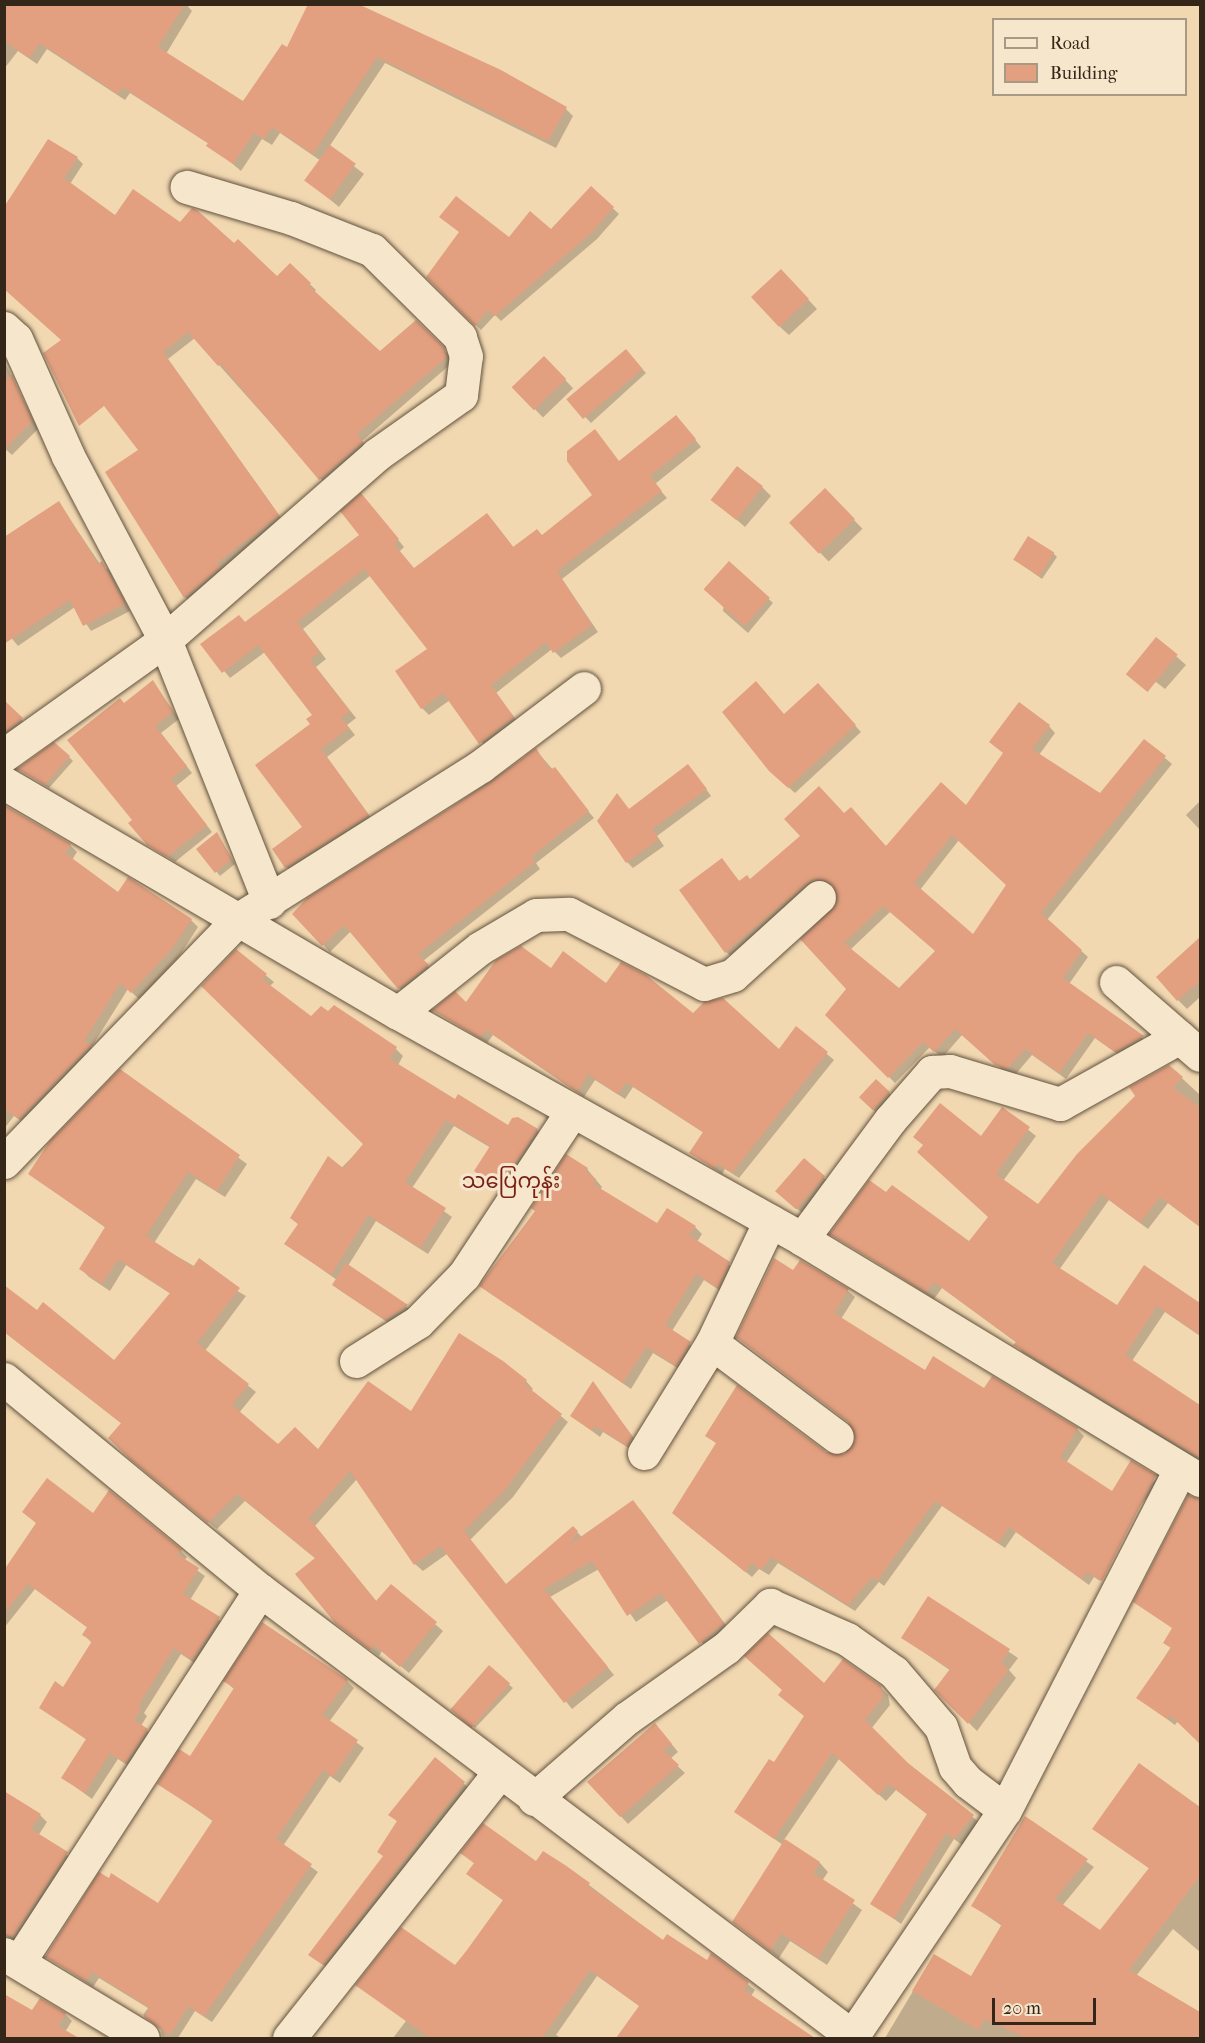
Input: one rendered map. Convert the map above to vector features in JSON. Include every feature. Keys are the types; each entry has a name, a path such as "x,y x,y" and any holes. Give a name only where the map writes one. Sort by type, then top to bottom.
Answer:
{"street":[{"path":"4,755 165,640 376,455 461,395 466,356 460,337 372,250 291,218 187,186"},
{"path":"4,328 16,339 68,456 165,640 269,902"},
{"path":"4,1162 239,919 481,766 584,688"},
{"path":"4,783 398,1013 802,1239 1190,1475 1005,1810 851,2037 260,1590 4,1379"},
{"path":"398,1013 480,948 536,915 569,914 704,984 733,975 819,897"},
{"path":"802,1239 890,1119 932,1072 950,1071 1060,1104 1190,1046 1116,982"},
{"path":"356,1361 418,1322 464,1275 572,1111"},
{"path":"644,1453 712,1343 770,1221"},
{"path":"712,1343 837,1437"},
{"path":"129,2035 12,1957 260,1590"},
{"path":"534,1798 627,1718 726,1648 770,1605 847,1639 894,1672 941,1727 955,1767 968,1782 1005,1810"},
{"path":"289,2038 500,1772"}],"building":[{"path":"4,4 185,4 158,47 243,101 282,44 287,47 308,4 358,4 501,70 567,107 548,141 377,57 313,154 272,127 264,139 254,133 233,164 206,146 208,143 122,87 118,94 40,43 29,58 4,41"},
{"path":"48,139 78,157 64,178 115,215 133,189 180,222 192,208 197,210 234,243 238,239 277,276 290,263 311,283 309,286 380,351 416,320 444,347 447,357 357,434 363,442 319,480 221,364 218,366 188,332 163,352 279,515 217,563 220,567 184,598 105,472 138,450 104,406 79,426 43,353 61,340 4,289 4,207"},
{"path":"330,145 356,164 330,199 304,181"},
{"path":"591,186 614,207 591,233 495,316 488,310 475,326 426,277 459,232 439,217 456,196 509,237 530,211 551,229"},
{"path":"781,269 809,299 779,327 751,297"},
{"path":"626,349 643,369 583,419 566,399"},
{"path":"544,356 566,379 534,410 512,387"},
{"path":"12,375 32,421 4,450 4,380"},
{"path":"676,415 696,439 650,476 662,491 557,571 592,625 553,653 546,642 491,685 514,717 479,744 443,693 421,709 395,671 427,649 364,569 297,622 320,652 310,660 350,711 341,718 349,728 321,749 369,815 285,868 272,849 302,827 255,765 310,724 306,719 312,715 258,645 222,673 200,644 239,615 245,622 359,535 340,511 361,493 399,539 394,544 414,568 487,513 513,547 537,529 542,535 592,495 567,461 567,451 595,429 619,461"},
{"path":"737,466 763,486 737,520 711,500"},
{"path":"825,488 855,519 819,554 789,523"},
{"path":"59,501 98,564 102,561 125,604 83,626 70,600 4,644 4,537"},
{"path":"1028,536 1054,552 1039,576 1013,560"},
{"path":"729,561 770,598 744,626 704,589"},
{"path":"1156,637 1178,655 1148,692 1126,674"},
{"path":"153,680 173,712 155,726 187,766 171,779 207,825 167,857 147,845 128,823 132,820 67,740 120,698 124,703"},
{"path":"756,681 784,714 818,683 856,725 788,788 769,771 722,712"},
{"path":"5,701 23,718 5,732"},
{"path":"1019,702 1050,725 1032,749 1100,793 1144,739 1166,756 1041,913 1082,950 1063,978 1144,1036 1115,1052 1088,1033 1059,1073 1025,1049 1007,1069 995,1065 955,1029 934,1052 923,1042 888,1078 825,1015 846,989 800,939 837,903 832,884 816,879 807,883 725,953 679,890 722,858 739,881 747,875 750,879 800,836 784,819 819,786 844,813 851,807 886,846 941,782 966,805 1003,753 989,742","holes":["952,835 1006,885 973,934 914,883","883,906 935,951 899,988 844,943"]},
{"path":"54,742 70,756 45,785 17,769"},
{"path":"536,748 550,770 555,767 589,811 531,857 535,862 418,954 429,965 398,989 344,925 322,946 292,914 307,898 491,782"},
{"path":"688,764 707,789 652,829 659,839 626,863 597,821 617,793 629,809"},
{"path":"4,805 71,844 65,853 118,892 128,877 192,919 171,950 131,993 120,983 84,1041 91,1045 19,1119 4,1109"},
{"path":"217,832 232,859 215,873 196,849"},
{"path":"1200,937 1200,981 1177,1001 1156,977"},
{"path":"521,946 551,968 563,951 606,983 621,962 646,975 693,1013 704,1002 723,998 779,1049 796,1026 828,1052 732,1173 718,1164 715,1169 689,1153 703,1132 626,1082 618,1094 588,1074 577,1092 486,1030 480,1038 432,1010 455,991 466,1002 496,960"},
{"path":"236,949 267,974 262,979 311,1016 321,1006 328,1011 334,1005 397,1047 390,1059 455,1099 458,1094 508,1125 512,1118 518,1117 538,1129 499,1188 474,1171 490,1146 446,1120 405,1182 446,1208 420,1248 368,1215 331,1275 284,1244 298,1224 290,1218 328,1156 343,1168 363,1144 201,986"},
{"path":"1169,1065 1183,1077 1173,1088 1200,1107 1200,1227 1160,1197 1140,1223 1101,1194 1052,1263 1117,1305 1144,1265 1200,1303 1200,1335 1157,1306 1125,1355 1200,1405 1200,1458 1013,1345 1016,1342 934,1282 926,1292 829,1234 869,1180 886,1192 892,1185 969,1241 988,1217 917,1152 923,1145 913,1137 940,1103 981,1136 1002,1107 1030,1127 996,1174 1038,1204 1077,1154 1135,1096 1129,1087"},
{"path":"120,1069 240,1155 217,1191 188,1172 146,1236 193,1267 199,1258 240,1288 197,1343 249,1384 232,1405 278,1444 295,1427 318,1449 368,1381 411,1411 459,1333 503,1361 527,1380 524,1384 562,1414 505,1490 464,1531 506,1584 573,1526 578,1531 569,1545 633,1500 724,1623 699,1644 661,1593 627,1616 592,1561 544,1589 608,1667 564,1703 440,1546 414,1565 350,1471 309,1518 376,1601 391,1584 437,1622 400,1667 374,1645 370,1650 335,1623 295,1574 315,1558 237,1494 208,1523 131,1460 108,1438 121,1423 4,1332 4,1285 37,1310 43,1302 114,1360 170,1293 118,1259 102,1284 79,1269 105,1227 28,1174 50,1141"},
{"path":"876,1079 890,1092 873,1110 859,1097"},
{"path":"566,1154 588,1168 586,1172 596,1179 593,1184 657,1223 667,1208 696,1226 689,1235 730,1262 718,1288 696,1274 665,1325 691,1342 676,1366 646,1347 623,1383 479,1286 535,1211 531,1208"},
{"path":"804,1158 825,1176 796,1210 775,1191"},
{"path":"774,1258 793,1270 800,1260 849,1289 834,1313 925,1370 933,1356 984,1388 992,1376 1078,1428 1060,1457 1112,1491 1131,1460 1156,1475 1102,1581 1087,1572 1082,1579 1009,1527 998,1543 935,1501 877,1581 872,1577 848,1605 771,1557 762,1570 752,1563 745,1572 672,1513 716,1443 705,1436 737,1385 826,1452 844,1454 855,1440 848,1422 736,1337"},
{"path":"346,1263 408,1305 385,1320 332,1285"},
{"path":"593,1381 632,1436 627,1446 595,1426 592,1431 570,1416"},
{"path":"47,1478 93,1513 109,1490 182,1550 177,1554 199,1568 183,1594 220,1617 192,1660 174,1648 138,1706 142,1708 134,1720 148,1729 125,1763 110,1753 85,1793 61,1778 86,1739 39,1708 55,1681 63,1687 92,1641 82,1635 87,1627 28,1584 4,1613 4,1570 36,1523 22,1512"},
{"path":"1188,1495 1200,1499 1200,1744 1170,1715 1167,1719 1136,1698 1171,1648 1163,1643 1172,1628 1133,1602"},
{"path":"928,1596 1010,1649 1001,1663 1009,1669 968,1724 934,1690 950,1669 901,1638"},
{"path":"262,1622 348,1680 322,1715 358,1740 333,1777 323,1770 276,1839 312,1864 204,2016 188,2006 170,2035 144,2017 150,2008 92,1972 86,1981 45,1957 99,1872 109,1878 111,1873 158,1903 213,1820 157,1784 179,1749 190,1756 234,1688 223,1681"},
{"path":"768,1633 824,1683 843,1659 881,1686 883,1697 865,1720 908,1763 974,1815 954,1839 946,1833 894,1919 870,1904 927,1814 889,1784 878,1795 832,1753 774,1839 734,1812 769,1759 774,1762 804,1716 778,1695 782,1690 744,1656"},
{"path":"489,1665 510,1683 471,1728 450,1710"},
{"path":"655,1723 672,1744 663,1750 679,1765 620,1817 587,1782"},
{"path":"435,1757 465,1782 323,1965 308,1955 383,1856 377,1852 397,1821 388,1815"},
{"path":"1139,1763 1200,1807 1200,1876 1129,1970 1200,2012 1200,2038 1026,2038 985,2019 978,2030 912,1991 934,1954 971,1976 1002,1924 971,1906 1025,1816 1088,1859 1055,1899 1100,1930 1149,1868 1092,1829"},
{"path":"4,1791 41,1814 31,1829 68,1852 12,1937 4,1934"},
{"path":"483,1823 536,1861 543,1851 565,1865 590,1883 588,1886 663,1940 667,1934 707,1960 711,1953 749,1982 744,1990 815,2038 616,2038 639,2006 590,1970 542,2038 430,2038 355,1985 401,1927 455,1965 467,1950 503,1900 466,1874 474,1863 460,1853"},
{"path":"785,1839 820,1862 813,1873 855,1900 818,1958 781,1933 770,1951 732,1922"},
{"path":"4,1994 32,2010 40,1998 66,2013 58,2026 79,2038 4,2038"}],"district":[{"name":"သပြေကုန်း","path":"511,1181"}]}
